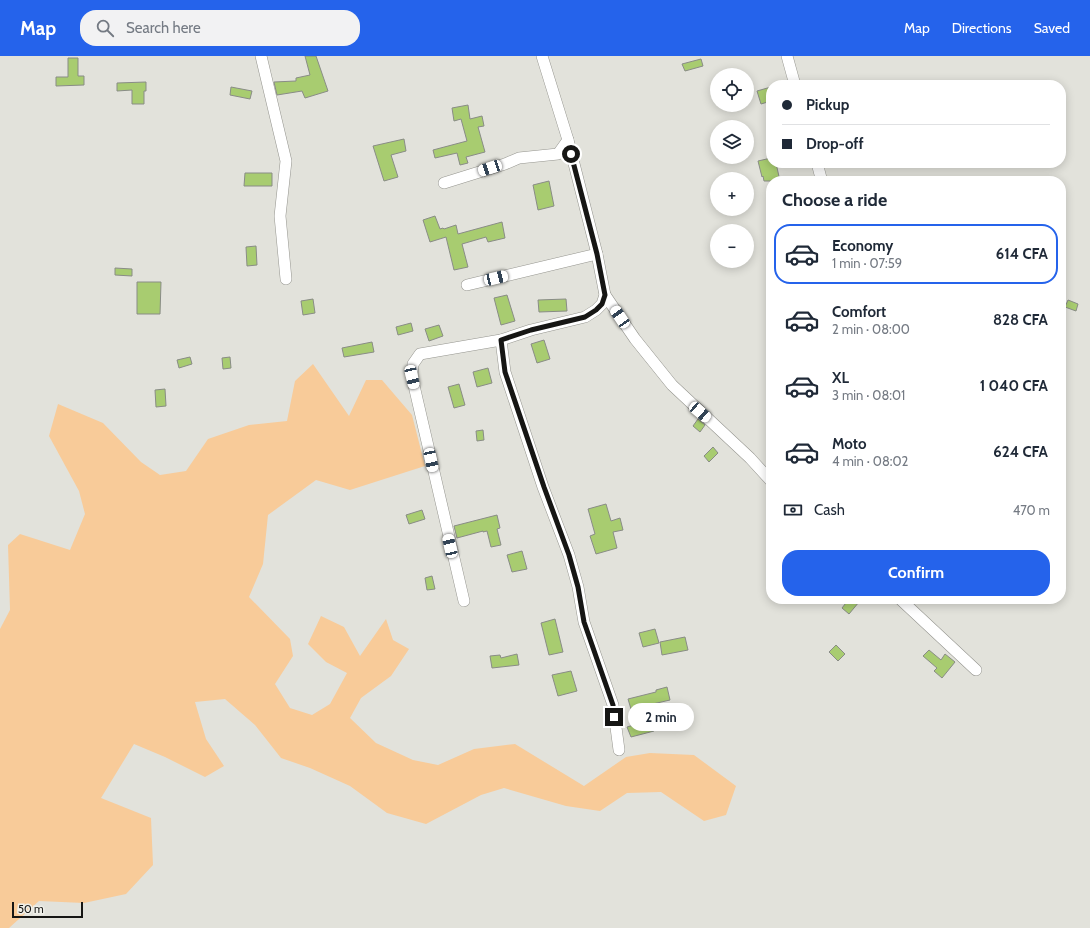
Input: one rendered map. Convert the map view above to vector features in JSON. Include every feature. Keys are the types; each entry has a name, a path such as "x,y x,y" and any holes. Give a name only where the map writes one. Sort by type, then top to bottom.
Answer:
{"street":[{"path":"261,56 286,161 280,216 286,279"},
{"path":"542,56 568,140 597,254 605,295 635,339 672,385 750,458 766,476"},
{"path":"787,56 794,80"},
{"path":"444,183 505,164 519,158 558,154 568,140"},
{"path":"467,285 597,254"},
{"path":"464,602 412,377 413,364 420,354 501,340 531,330 585,317 602,304 605,295"},
{"path":"501,340 505,372 569,555 578,587 584,622 613,705 619,750"},
{"path":"905,604 976,670"}],"shaded area":[{"path":"313,364 349,416 366,380 382,380 412,415 425,466 350,490 316,480 268,515 263,564 249,597 290,639 293,656 275,684 290,708 312,715 330,704 347,673 326,662 308,644 321,616 344,627 360,656 386,619 393,640 409,649 391,676 361,698 350,718 376,743 413,760 438,765 474,749 515,744 584,786 626,757 650,753 694,755 736,786 726,815 704,821 661,792 627,793 600,811 566,806 504,788 481,795 426,824 387,813 350,786 310,768 281,758 255,725 225,699 195,702 206,739 224,766 205,777 165,757 134,744 101,798 151,818 153,865 126,894 84,903 39,901 9,928 0,928 0,629 10,610 8,545 20,534 70,550 85,514 79,491 49,436 58,404 103,423 141,462 160,475 186,471 208,439 249,425 287,421 295,381"}],"building":[{"path":"305,56 316,56 328,91 305,98 302,91 277,95 274,82 296,81 296,78 310,75"},
{"path":"68,58 78,58 78,76 84,76 84,85 56,86 56,77 68,77"},
{"path":"701,59 703,66 685,71 682,64"},
{"path":"146,82 144,104 132,104 132,90 117,91 117,83"},
{"path":"231,87 252,91 250,99 230,95"},
{"path":"766,88 766,102 761,104 757,91"},
{"path":"468,105 470,119 482,116 484,126 478,127 485,152 466,157 468,163 460,165 457,153 435,158 433,150 467,141 461,119 454,121 452,108"},
{"path":"404,139 406,151 391,155 398,177 384,181 373,146"},
{"path":"766,159 766,168 777,168 779,176 766,176 766,181 764,181 758,161"},
{"path":"245,173 272,173 272,186 244,186"},
{"path":"549,181 554,206 538,210 533,185"},
{"path":"435,216 440,229 456,225 458,234 502,222 505,238 488,242 486,237 462,244 468,267 454,270 446,237 430,242 423,220"},
{"path":"256,246 257,265 247,266 246,247"},
{"path":"115,268 132,269 132,276 115,275"},
{"path":"137,282 161,282 160,314 137,314"},
{"path":"507,295 515,321 501,325 494,298"},
{"path":"313,299 315,313 303,315 301,301"},
{"path":"566,299 567,311 539,312 538,300"},
{"path":"1068,300 1078,304 1076,311 1066,307"},
{"path":"411,323 413,331 398,335 396,327"},
{"path":"439,325 443,336 429,341 425,329"},
{"path":"544,340 550,359 537,363 531,344"},
{"path":"372,342 374,352 344,357 342,348"},
{"path":"190,357 192,364 179,368 177,360"},
{"path":"230,357 231,368 223,369 222,358"},
{"path":"488,368 492,383 477,387 473,372"},
{"path":"459,384 465,405 454,408 448,387"},
{"path":"165,389 166,406 156,407 155,390"},
{"path":"698,419 705,425 700,432 693,426"},
{"path":"483,430 484,440 477,441 476,431"},
{"path":"713,447 718,453 709,462 704,456"},
{"path":"606,504 611,521 620,518 623,530 613,532 617,548 596,554 590,536 595,534 588,509"},
{"path":"422,510 425,519 409,524 406,515"},
{"path":"497,515 500,528 497,529 501,545 491,547 487,531 457,538 454,526"},
{"path":"522,551 527,569 512,572 507,555"},
{"path":"432,576 435,589 427,590 425,578"},
{"path":"845,604 857,604 849,614 842,608"},
{"path":"555,619 563,652 549,655 541,623"},
{"path":"655,629 659,643 643,647 639,633"},
{"path":"685,637 688,650 662,655 660,642"},
{"path":"836,645 845,654 838,661 829,652"},
{"path":"929,650 941,660 945,654 955,662 942,678 934,671 937,668 923,656"},
{"path":"517,654 519,665 492,668 490,656 500,655 501,658"},
{"path":"571,671 577,691 558,696 552,675"},
{"path":"667,687 670,700 631,709 628,699 656,692 656,690"},
{"path":"651,720 654,731 631,737 627,727"}],"route":[{"path":"571,154 597,254 605,295 602,304 585,317 531,330 501,340 505,372 569,555 578,587 584,622 613,705 614,717"}]}
